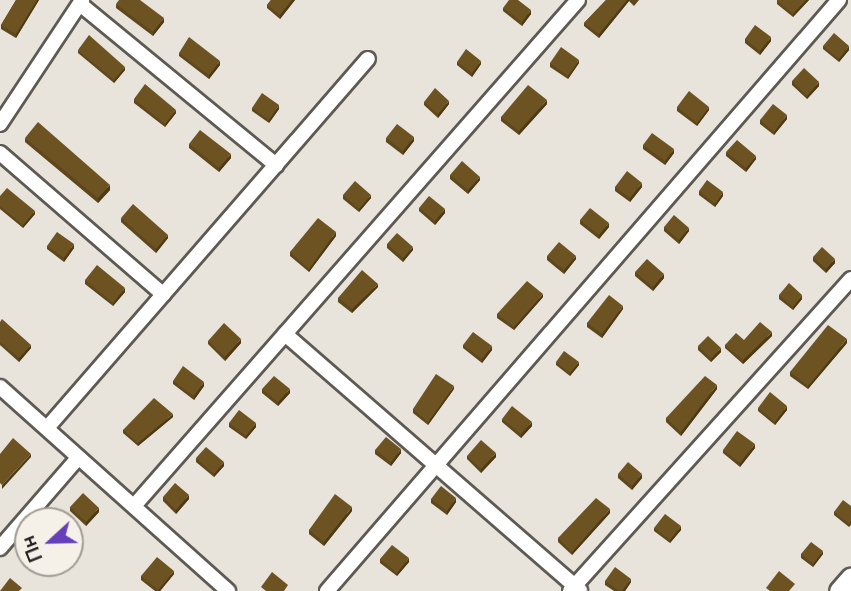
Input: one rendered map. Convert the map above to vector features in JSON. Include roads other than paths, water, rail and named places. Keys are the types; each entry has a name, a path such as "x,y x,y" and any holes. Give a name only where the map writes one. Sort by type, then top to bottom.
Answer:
{"street":[{"path":"134,506 578,0"},
{"path":"327,591 839,0"},
{"path":"0,124 81,2 276,165"},
{"path":"47,428 368,59"},
{"path":"0,153 163,294"},
{"path":"285,334 437,464 576,589 851,279"},
{"path":"0,387 228,591"},
{"path":"0,548 78,458"},
{"path":"839,591 851,578"}]}
